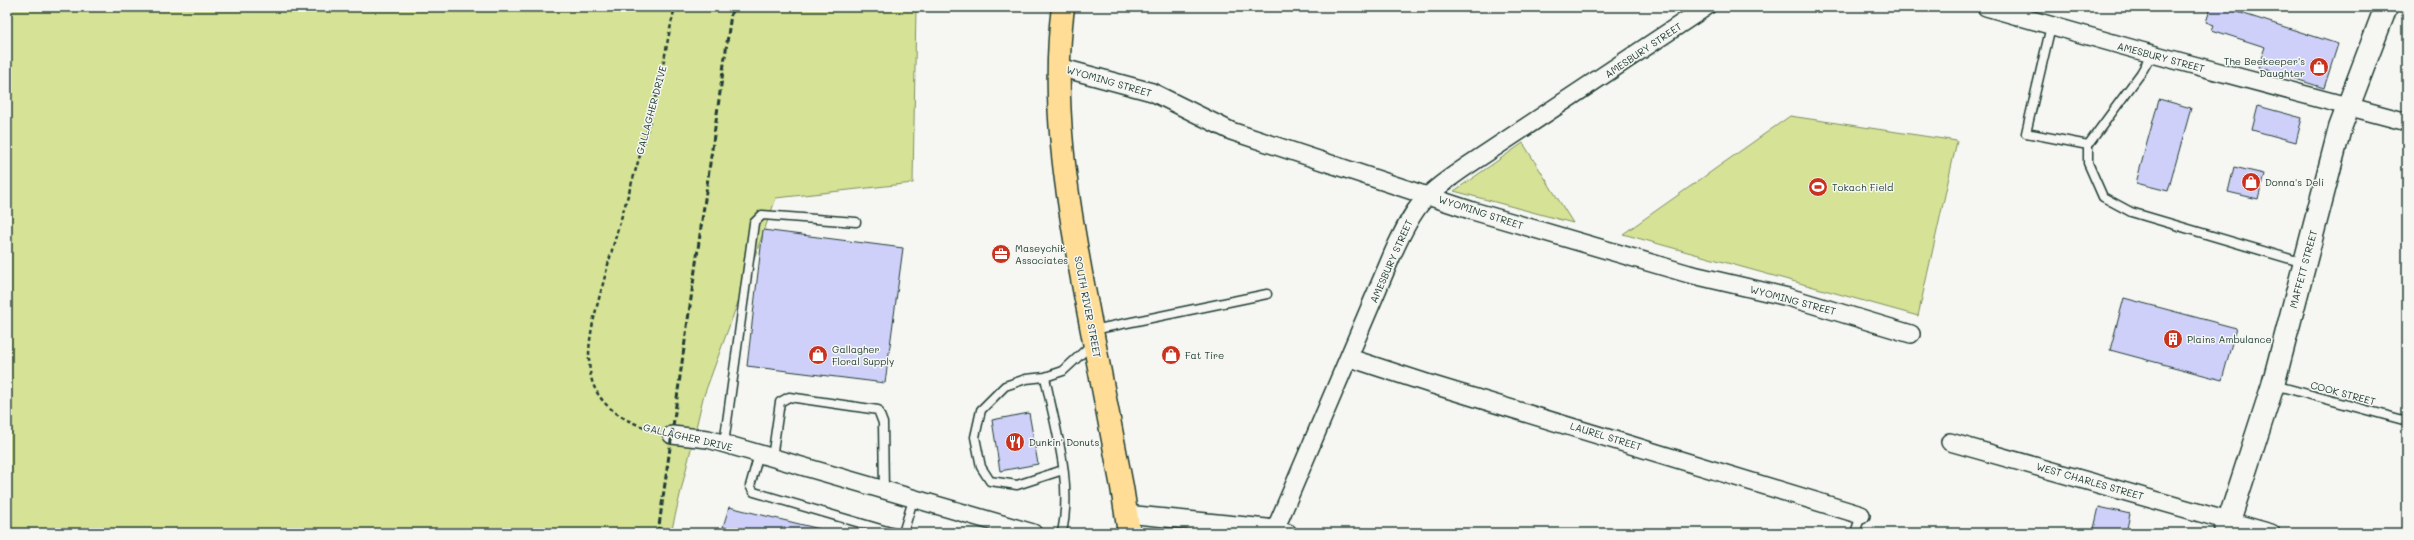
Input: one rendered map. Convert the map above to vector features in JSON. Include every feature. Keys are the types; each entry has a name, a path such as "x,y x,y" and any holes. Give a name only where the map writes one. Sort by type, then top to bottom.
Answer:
{"main road":[{"name":"SOUTH RIVER STREET","path":"1063,7 1059,67 1062,148 1069,208 1128,524"},
{"name":"MAFFETT STREET","path":"2227,527 2273,385 2348,106 2386,7"}],"street":[{"name":"AMESBURY STREET","path":"1282,532 1350,358 1406,225 1416,208 1427,195 1467,166 1706,7"},
{"name":"AMESBURY STREET","path":"1996,8 2051,26 2407,122"},
{"name":"WYOMING STREET","path":"1059,67 1152,92 1231,131 1473,211 1689,274 1788,297 1911,334"},
{"name":"LAUREL STREET","path":"1350,358 1430,384 1861,515"},
{"name":"GALLAGHER DRIVE","path":"672,435 708,439 884,491 996,528 1033,533"},
{"name":"WEST CHARLES STREET","path":"1950,442 2227,527 2271,533"},
{"path":"1128,524 1282,532"}],"lane":[{"path":"2051,26 2026,133 2088,145"},
{"path":"2152,54 2141,73 2088,145 2088,164 2103,197 2130,212 2305,263"},
{"path":"724,444 754,223 762,215 856,222"},
{"path":"1063,470 1017,484 990,481 981,467 975,437 980,410 1005,386 1026,379 1045,377 1063,371 1093,336 1267,294"},
{"path":"1045,377 1066,481 1066,509 1062,533"},
{"name":"COOK STREET","path":"2273,385 2407,421"},
{"path":"884,491 884,423 878,410 790,397 780,402 765,456 750,486 754,492 894,533"},
{"path":"903,533 913,500"},
{"path":"1855,533 1861,515"}],"path":[{"name":"GALLAGHER DRIVE","path":"672,435 633,424 607,406 598,393 592,378 589,360 594,320 623,208 657,93 675,7"}],"green space":[{"path":"7,7 916,7 913,183 776,198 703,398 671,533 7,533"},
{"name":"Tokach Field","path":"1790,116 1957,141 1918,316 1623,234"},
{"path":"1523,143 1573,223 1454,191"}],"building":[{"path":"2211,7 2222,7 2338,44 2324,88 2258,67 2265,47 2212,30 2214,25 2206,22"},
{"path":"2159,99 2191,108 2168,191 2136,183"},
{"path":"2258,106 2302,118 2296,142 2252,130"},
{"path":"2234,167 2264,174 2258,199 2228,192"},
{"path":"763,230 903,248 885,383 747,366"},
{"name":"Plains Ambulance","path":"2124,298 2236,328 2222,380 2110,350"},
{"name":"Dunkin' Donuts","path":"1029,413 1038,464 1000,471 992,420"},
{"path":"729,507 820,529 820,533 744,533 723,527"},
{"path":"2099,507 2130,514 2126,533 2093,533"}],"railway":[{"path":"658,533 732,7"}],"place":[{"name":"The Beekeeper's Daughter","path":"2319,67"},
{"name":"Donna's Deli","path":"2251,182"},
{"name":"Tokach Field","path":"1818,187"},
{"name":"Maseychik Associates","path":"1001,254"},
{"name":"Plains Ambulance","path":"2173,339"},
{"name":"Gallagher Floral Supply","path":"818,355"},
{"name":"Fat Tire","path":"1171,355"},
{"name":"Dunkin' Donuts","path":"1015,442"}]}
